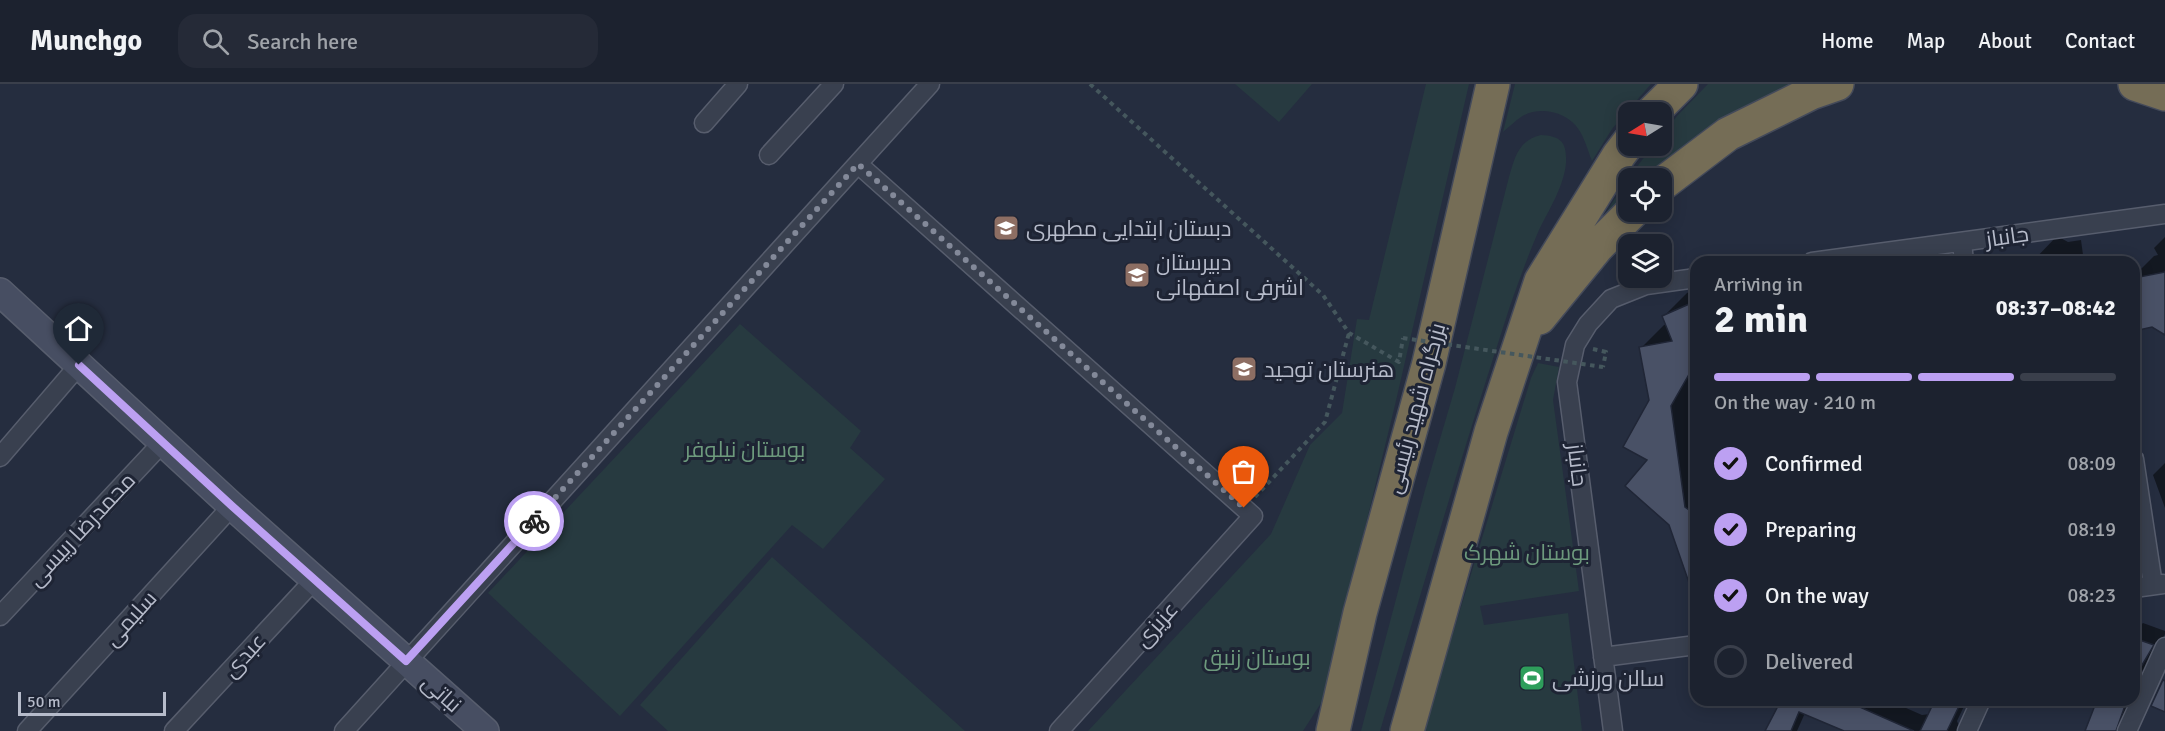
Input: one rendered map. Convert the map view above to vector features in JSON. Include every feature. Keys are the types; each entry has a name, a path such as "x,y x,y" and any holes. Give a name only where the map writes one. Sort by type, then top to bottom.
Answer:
{"highway":[{"name":"بزرگراه شهید رئیسی","path":"1333,731 1360,614 1429,363 1493,84"},
{"path":"1663,102 1681,84"},
{"path":"1672,176 1728,134 1811,93 1837,84"},
{"path":"2135,84 2165,94"},
{"path":"1407,731 1491,432 1541,281 1618,156"},
{"path":"1520,340 1597,247 1622,222"}],"main road":[{"name":"نباتی","path":"3,300 79,365 232,506 485,731"}],"street":[{"path":"704,123 738,84"},
{"path":"770,155 834,84"},
{"path":"345,731 930,84"},
{"path":"858,164 1249,512"},
{"name":"جانباز","path":"1876,256 2165,214"},
{"path":"1962,242 1963,256"},
{"name":"جانباز","path":"1613,731 1567,382 1575,345 1588,324 1611,299 1646,285 1690,279"},
{"path":"0,457 79,365"},
{"name":"محمدرضا رییسی","path":"0,616 163,442"},
{"path":"2140,489 2159,584 2140,587"},
{"name":"سلیمی","path":"27,731 232,506"},
{"name":"عزیزی","path":"1059,731 1249,512"},
{"name":"عبدی","path":"174,731 315,579"},
{"path":"1603,657 1690,646"},
{"path":"2140,702 2165,647"},
{"path":"1967,731 1978,706"},
{"path":"2127,731 2138,706"}],"path":[{"path":"1090,84 1323,295 1349,333 1399,362 1403,338 1603,367 1606,352"},
{"path":"1249,512 1325,422 1349,333"}],"green space":[{"path":"1235,84 1312,84 1279,122"},
{"name":"بوستان زنبق","path":"1426,84 1469,84 1395,405 1323,700 1303,731 1088,731 1271,534 1310,445 1342,413 1357,319 1369,320"},
{"path":"1515,84 1651,84 1635,102 1618,102 1618,122 1592,161 1579,130 1568,119 1553,112 1528,113 1503,132"},
{"path":"1708,84 1813,84 1672,169 1637,168 1646,156 1672,156 1672,122"},
{"path":"1541,135 1558,139 1564,145 1565,172 1556,198 1535,239 1510,306 1380,731 1361,731 1425,490 1455,388 1511,169 1523,145"},
{"path":"1618,194 1618,215 1591,241 1612,203"},
{"name":"بوستان نیلوفر","path":"740,324 861,431 850,448 885,479 823,549 792,525 620,716 488,593"},
{"name":"بوستان شهرک","path":"1538,363 1559,367 1553,400 1579,591 1480,606 1484,625 1568,613 1582,731 1423,731 1531,378"},
{"path":"772,557 965,731 668,731 640,705"}],"building":[{"path":"2165,272 2165,335 2152,327 2140,330 2140,277"},
{"path":"1690,304 1690,373 1671,406 1685,507 1690,511 1690,585 1669,525 1625,486 1647,460 1623,447 1649,400 1639,347 1672,341 1662,316"},
{"path":"2140,640 2154,645 2140,668"},
{"path":"2163,680 2165,681 2165,712 2151,706"},
{"path":"1778,706 1858,706 1914,731 1844,731 1799,712 1791,731 1765,731"},
{"path":"1932,706 1959,706 1947,731 1920,731"},
{"path":"2095,706 2125,706 2116,731 2085,731"}],"way so far":[{"path":"534,521 858,164 1244,508"}],"place":[{"name":"دبستان ابتدایی مطهری","path":"1006,228"},
{"name":"دبیرستان اشرفی اصفهانی","path":"1137,275"},
{"name":"هنرستان توحید","path":"1244,369"},
{"name":"سالن ورزشی","path":"1532,678"}],"route":[{"path":"79,365 232,506 406,661 534,521"}]}
